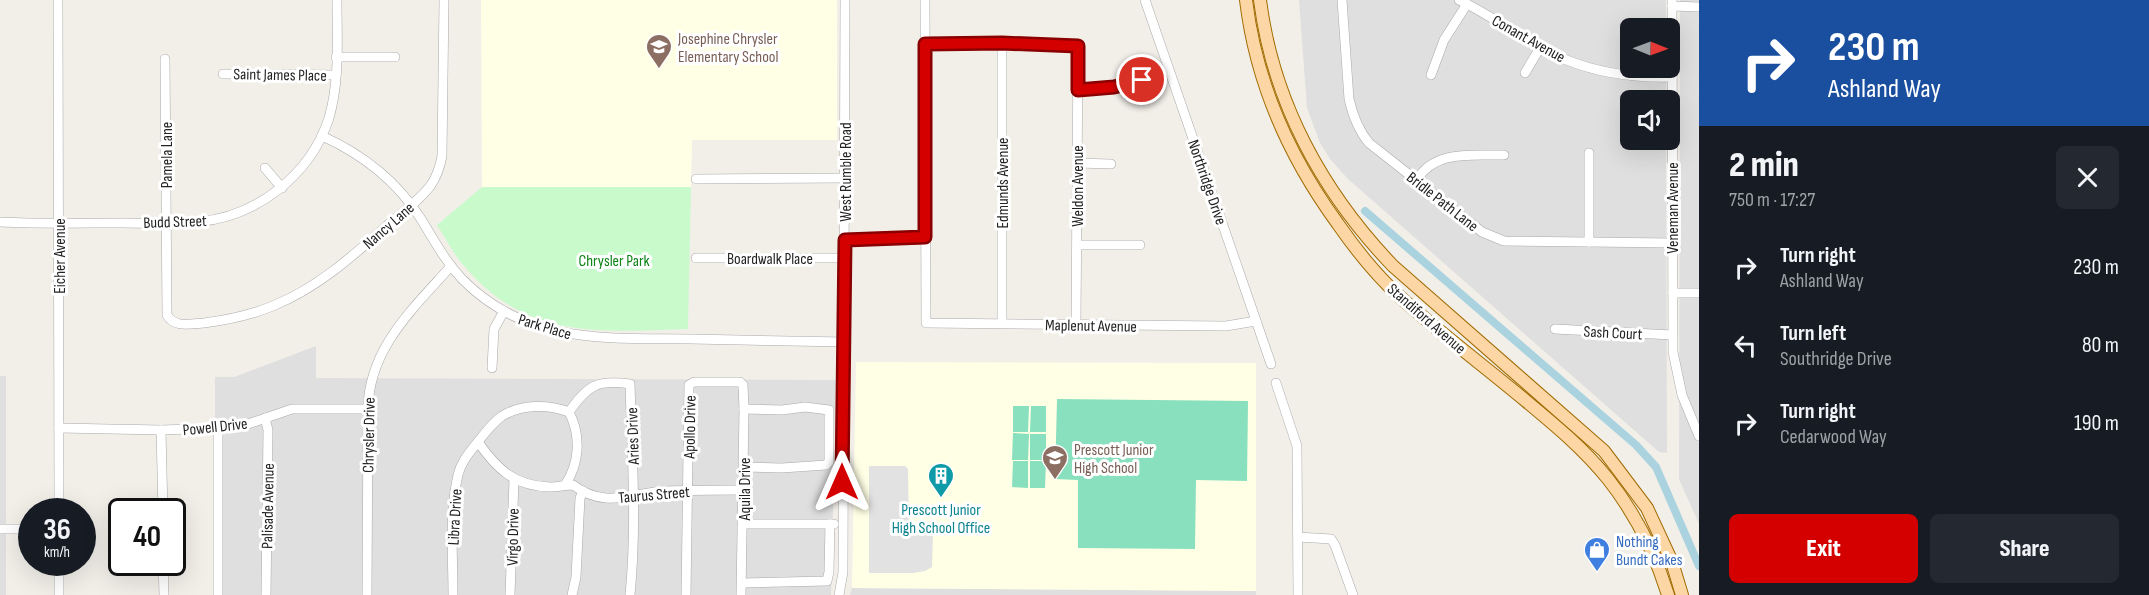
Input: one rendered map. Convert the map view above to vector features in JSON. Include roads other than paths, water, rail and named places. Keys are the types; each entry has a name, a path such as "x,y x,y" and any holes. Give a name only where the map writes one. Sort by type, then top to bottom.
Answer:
{"main road":[{"name":"Standiford Avenue","path":"1246,0 1250,27 1275,115 1287,142 1319,199 1363,258 1398,295 1566,434 1608,478 1638,524 1668,595"},
{"name":"Standiford Avenue","path":"1260,0 1264,33 1290,115 1313,161 1332,192 1393,266 1604,451 1647,508 1672,561 1682,595"},
{"path":"1538,411 1544,408 1578,435 1591,440"},
{"path":"1658,568 1665,568 1675,595"}],"street":[{"name":"Eicher Avenue","path":"58,0 59,498"},
{"name":"Budd Street","path":"0,222 59,224 198,222 227,217 254,206 282,188 305,163 322,136 332,106 336,75 337,0"},
{"name":"Nancy Lane","path":"172,322 201,323 238,317 295,296 348,260 411,205 432,183 440,166 444,0"},
{"name":"West Rumble Road","path":"839,595 843,572 835,524 845,342 845,0"},
{"path":"845,240 925,237 925,0"},
{"name":"Northridge Drive","path":"1145,0 1271,364"},
{"name":"Bridle Path Lane","path":"1342,0 1349,99 1357,124 1370,144 1482,232 1495,239 1672,243"},
{"path":"1431,75 1443,40 1463,2"},
{"name":"Conant Avenue","path":"1463,2 1563,58 1620,74"},
{"path":"1672,3 1699,7"},
{"path":"925,44 1002,43"},
{"name":"Weldon Avenue","path":"1002,43 1078,46 1076,325"},
{"name":"Edmunds Avenue","path":"1002,43 1002,324"},
{"path":"1526,73 1541,46"},
{"path":"336,57 395,57"},
{"name":"Pamela Lane","path":"165,59 167,315 172,322"},
{"path":"1078,90 1102,89 1128,84 1168,68"},
{"name":"Saint James Place","path":"223,74 336,75"},
{"name":"Veneman Avenue","path":"1672,78 1672,334 1677,380 1699,436"},
{"name":"Park Place","path":"322,136 366,160 394,184 411,205 451,266 477,292 504,311 535,326 581,337 845,342"},
{"path":"1589,153 1589,242"},
{"path":"1416,181 1426,167 1440,158 1504,155"},
{"path":"1077,163 1111,164"},
{"path":"265,168 282,188"},
{"path":"696,179 844,178"},
{"name":"Maplenut Avenue","path":"925,237 926,323 1226,326 1256,321"},
{"path":"1077,245 1140,245"},
{"name":"Boardwalk Place","path":"696,258 845,258"},
{"name":"Chrysler Drive","path":"367,595 370,381 384,348 399,325 451,266"},
{"path":"1672,293 1699,293"},
{"path":"492,368 494,329 504,311"},
{"name":"Sash Court","path":"1555,329 1672,334"},
{"name":"Apollo Drive","path":"686,595 689,385 694,382 742,383"},
{"name":"Aries Drive","path":"569,412 582,394 594,386 608,383 630,384 633,496 633,562 630,595"},
{"name":"Aquila Drive","path":"741,595 744,467 742,383"},
{"path":"1276,383 1294,431 1297,446 1298,595"},
{"name":"Libra Drive","path":"453,595 451,526 453,499 460,466 477,442 502,416 535,406 569,412"},
{"path":"744,409 782,410 805,407 829,410 828,464 783,468 744,467"},
{"name":"Powell Drive","path":"59,429 218,428 248,424 298,408 368,409"},
{"path":"565,485 572,474 576,459 576,429 569,412"},
{"name":"Palisade Avenue","path":"265,418 268,430 266,595"},
{"path":"218,428 218,595"},
{"path":"161,430 163,498"},
{"name":"Taurus Street","path":"477,442 498,468 514,479 540,486 573,485 583,491 616,499 666,490 742,490"},
{"name":"Virgo Drive","path":"510,595 514,479"},
{"path":"572,595 577,566 579,498 583,491"},
{"path":"742,583 827,581 835,524 743,524"},
{"path":"0,529 18,529"},
{"path":"1298,537 1331,539 1353,595"},
{"path":"59,576 59,595"},
{"path":"163,576 164,595"}],"waterway":[{"path":"1365,211 1636,445 1656,467 1699,566"}],"place":[{"name":"Josephine Chrysler Elementary School","path":"659,70"},
{"name":"Prescott Junior High School","path":"1055,481"},
{"name":"Prescott Junior High School Office","path":"941,499"},
{"name":"Nothing Bundt Cakes","path":"1597,573"}],"park label":[{"name":"Chrysler Park","path":"614,260"}]}
